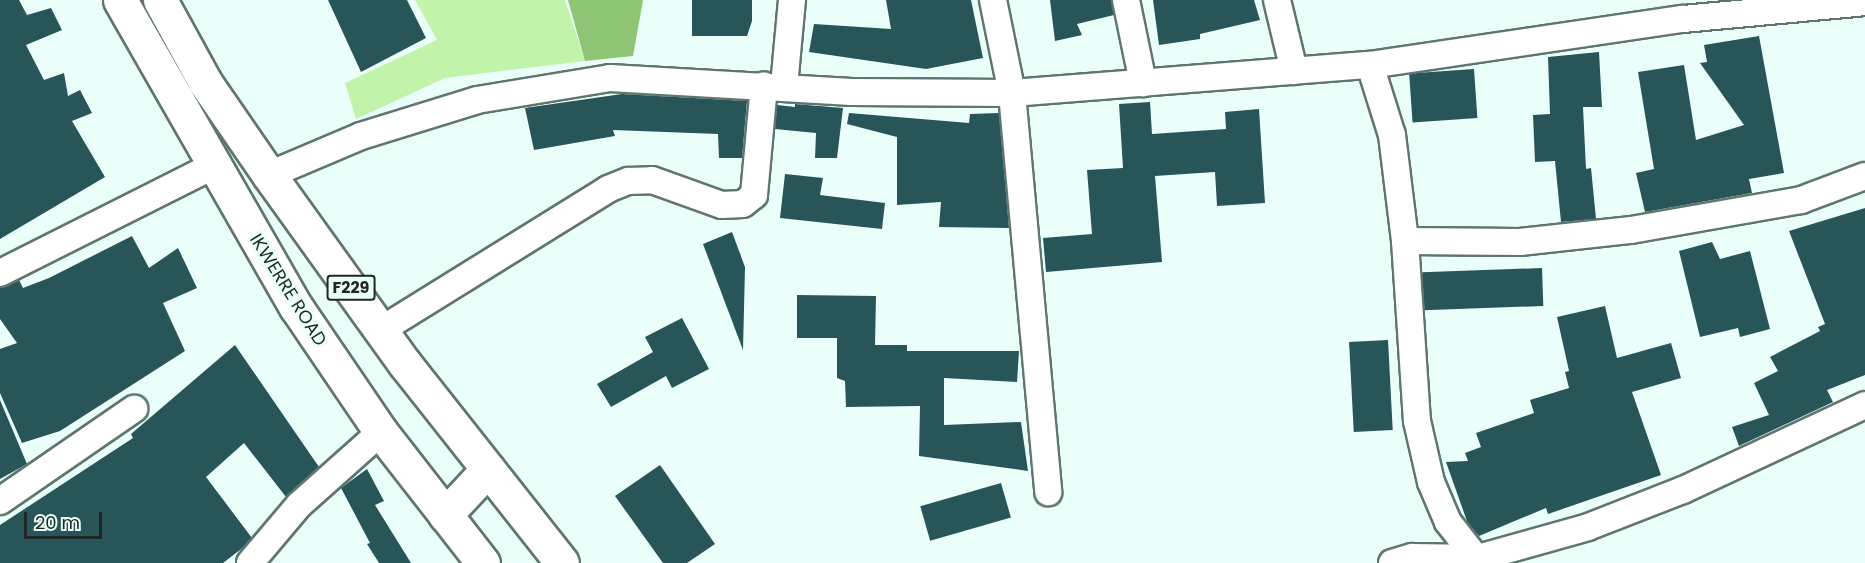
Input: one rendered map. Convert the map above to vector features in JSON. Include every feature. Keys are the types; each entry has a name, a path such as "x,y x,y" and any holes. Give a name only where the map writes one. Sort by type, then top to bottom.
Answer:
{"main road":[{"name":"IKWERRE ROAD","path":"120,0 213,166 296,307 381,432 483,563"},
{"name":"F229","path":"160,0 205,82 269,175 381,330 562,563"},
{"path":"445,515 488,469"}],"street":[{"path":"381,330 608,189 628,180 652,180 722,205 742,204 754,195 792,0"},
{"path":"993,0 1012,93 1048,492"},
{"path":"1126,0 1143,83"},
{"path":"1277,0 1294,71"},
{"path":"269,175 361,136 477,100 610,78 852,92 1012,93 1370,65 1682,10 1865,2"},
{"path":"1370,65 1392,135 1405,241 1410,357 1417,421 1428,472 1448,522 1479,560"},
{"path":"0,273 213,166"},
{"path":"1405,241 1520,242 1631,230 1801,200 1865,177"},
{"path":"1392,563 1412,556 1479,560 1588,527 1683,490 1865,405"},
{"path":"0,501 134,409"},
{"path":"250,563 299,505 381,432"}],"green space":[{"path":"415,0 565,0 585,61 445,78 356,119 345,83 437,40"},
{"path":"568,0 643,0 633,56 585,61"}],"building":[{"path":"0,0 19,0 27,15 51,8 62,30 26,45 44,80 64,73 68,96 80,90 92,113 72,121 105,177 0,239"},
{"path":"328,0 407,0 426,38 361,72"},
{"path":"692,0 752,0 752,21 747,36 692,36"},
{"path":"886,0 971,0 983,58 926,69 809,52 814,24 891,29"},
{"path":"1050,0 1111,0 1114,15 1077,24 1082,35 1055,41"},
{"path":"1153,0 1254,0 1260,20 1200,34 1200,39 1159,45"},
{"path":"1759,36 1784,173 1749,179 1752,193 1645,212 1636,173 1654,169 1638,72 1684,65 1696,140 1744,125 1700,63 1707,62 1704,45"},
{"path":"1599,52 1602,107 1583,107 1586,169 1591,168 1596,219 1561,222 1555,161 1535,162 1533,115 1550,114 1548,57"},
{"path":"1474,69 1477,118 1413,122 1409,74"},
{"path":"622,94 747,101 742,158 719,158 718,134 613,130 615,136 534,150 525,108"},
{"path":"1150,102 1152,134 1226,129 1225,112 1259,109 1265,203 1217,206 1215,172 1155,176 1162,262 1046,272 1043,238 1092,234 1087,170 1123,168 1119,104"},
{"path":"795,104 843,108 837,158 815,158 816,133 775,129 777,105 795,107"},
{"path":"849,113 969,123 970,114 999,113 1009,228 939,227 941,202 897,205 897,137 847,124"},
{"path":"785,174 823,178 820,195 885,203 882,229 780,218"},
{"path":"1865,208 1865,375 1827,390 1833,402 1739,446 1732,427 1769,415 1754,383 1778,371 1770,357 1820,331 1818,327 1825,324 1789,231"},
{"path":"732,232 745,267 743,350 703,244"},
{"path":"132,236 149,268 178,248 197,288 163,303 185,351 60,431 22,443 0,393 0,349 17,343 0,319 0,288 19,280 23,288 49,278"},
{"path":"1712,242 1720,259 1750,251 1770,329 1740,337 1738,328 1700,337 1679,251"},
{"path":"1542,268 1543,306 1423,310 1422,272"},
{"path":"797,295 876,296 875,345 907,345 907,351 1019,351 1017,382 944,378 944,425 1021,422 1028,471 919,456 920,406 846,407 845,381 837,378 837,338 797,338"},
{"path":"1605,306 1617,358 1671,343 1681,378 1632,392 1661,475 1548,514 1546,508 1479,536 1468,524 1446,462 1468,461 1465,453 1481,447 1476,433 1534,413 1530,400 1569,388 1565,372 1569,371 1557,317"},
{"path":"682,318 709,369 672,388 666,376 611,407 597,384 653,352 645,337"},
{"path":"1388,340 1393,430 1354,432 1349,342"},
{"path":"235,345 319,467 286,497 244,443 206,477 252,538 245,546 223,563 0,563 0,525 133,438 131,434"},
{"path":"0,400 27,464 0,479"},
{"path":"660,465 715,544 687,563 663,563 615,496"},
{"path":"367,469 384,501 375,505 411,563 379,563 367,544 370,543 341,488"},
{"path":"1001,483 1011,518 930,541 920,506"}]}
